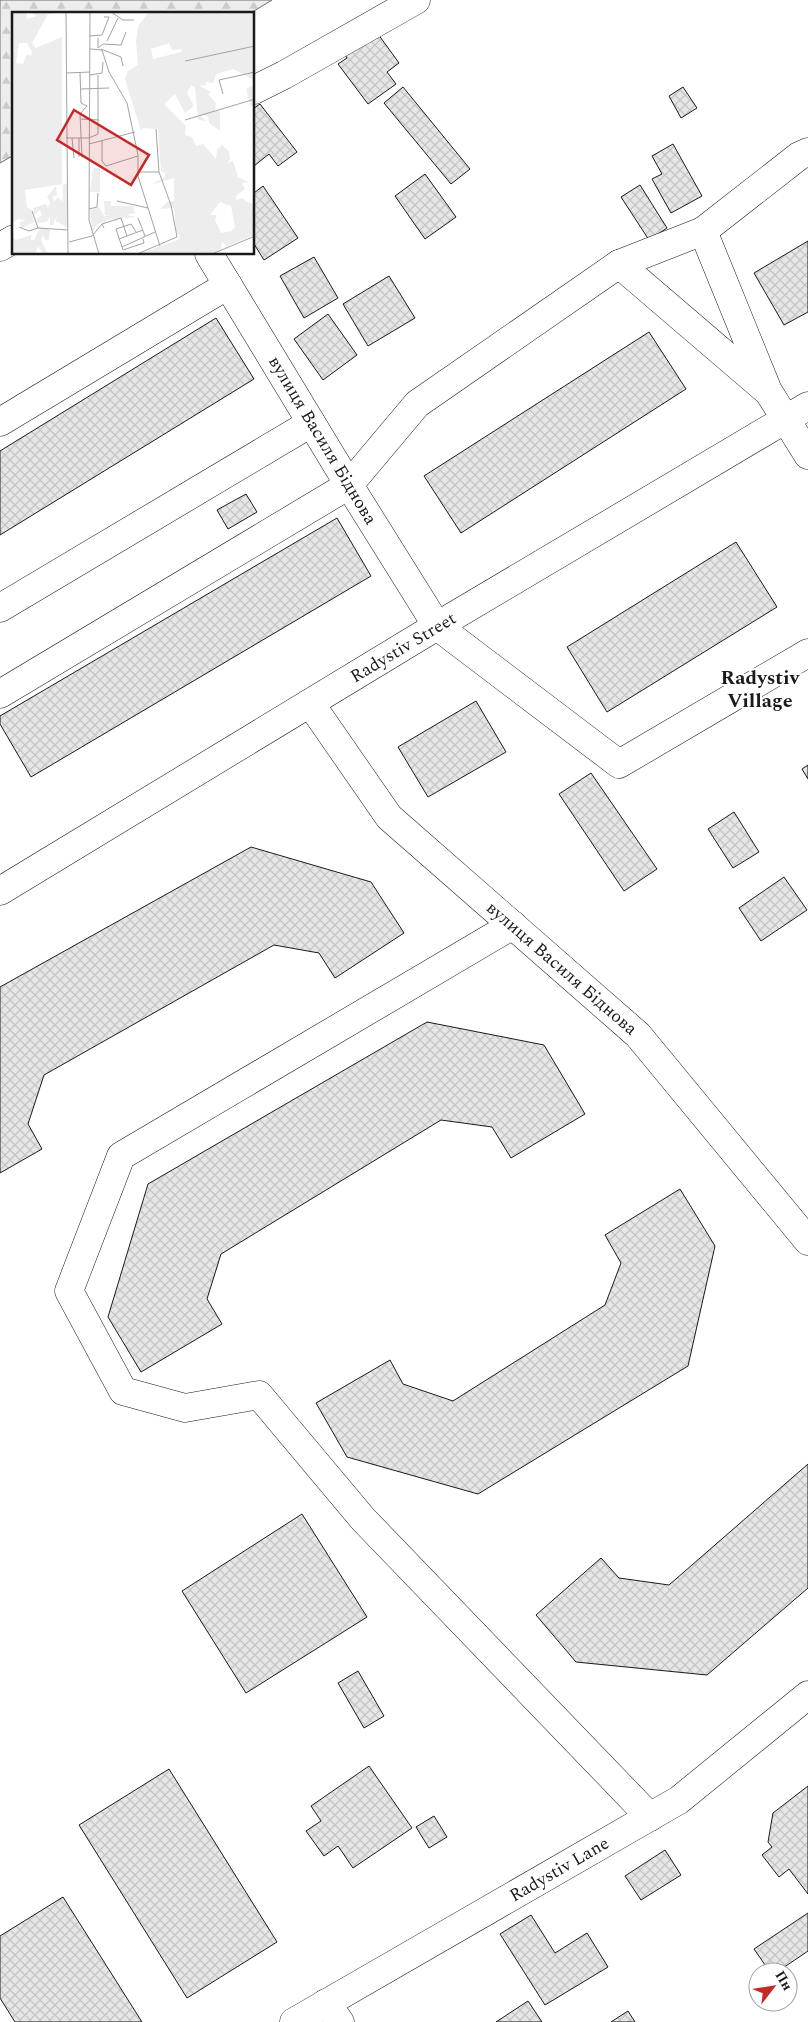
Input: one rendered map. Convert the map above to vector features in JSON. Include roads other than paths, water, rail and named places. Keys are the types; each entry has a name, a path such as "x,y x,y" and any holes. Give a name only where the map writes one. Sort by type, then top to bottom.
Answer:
{"street":[{"path":"255,90 284,76 416,0"},
{"path":"0,694 349,485 418,404 619,264 703,231 799,156 808,152"},
{"path":"703,231 768,391"},
{"path":"0,247 12,240"},
{"name":"вулиця Василя Біднова","path":"210,255 437,626"},
{"path":"619,264 768,391 797,412 808,455"},
{"path":"0,422 228,285"},
{"name":"Radystiv Street","path":"0,891 437,626 797,412"},
{"path":"0,608 311,423"},
{"path":"437,626 619,764 808,654"},
{"name":"вулиця Василя Біднова","path":"310,703 389,817 638,1035 808,1241"},
{"path":"513,925 121,1156 69,1291 123,1391 185,1408 259,1395 363,1519 650,1817"},
{"name":"Radystiv Lane","path":"294,2022 333,2012 679,1800 808,1694"}],"district":[{"name":"Radystiv Village","path":"760,688"}]}
